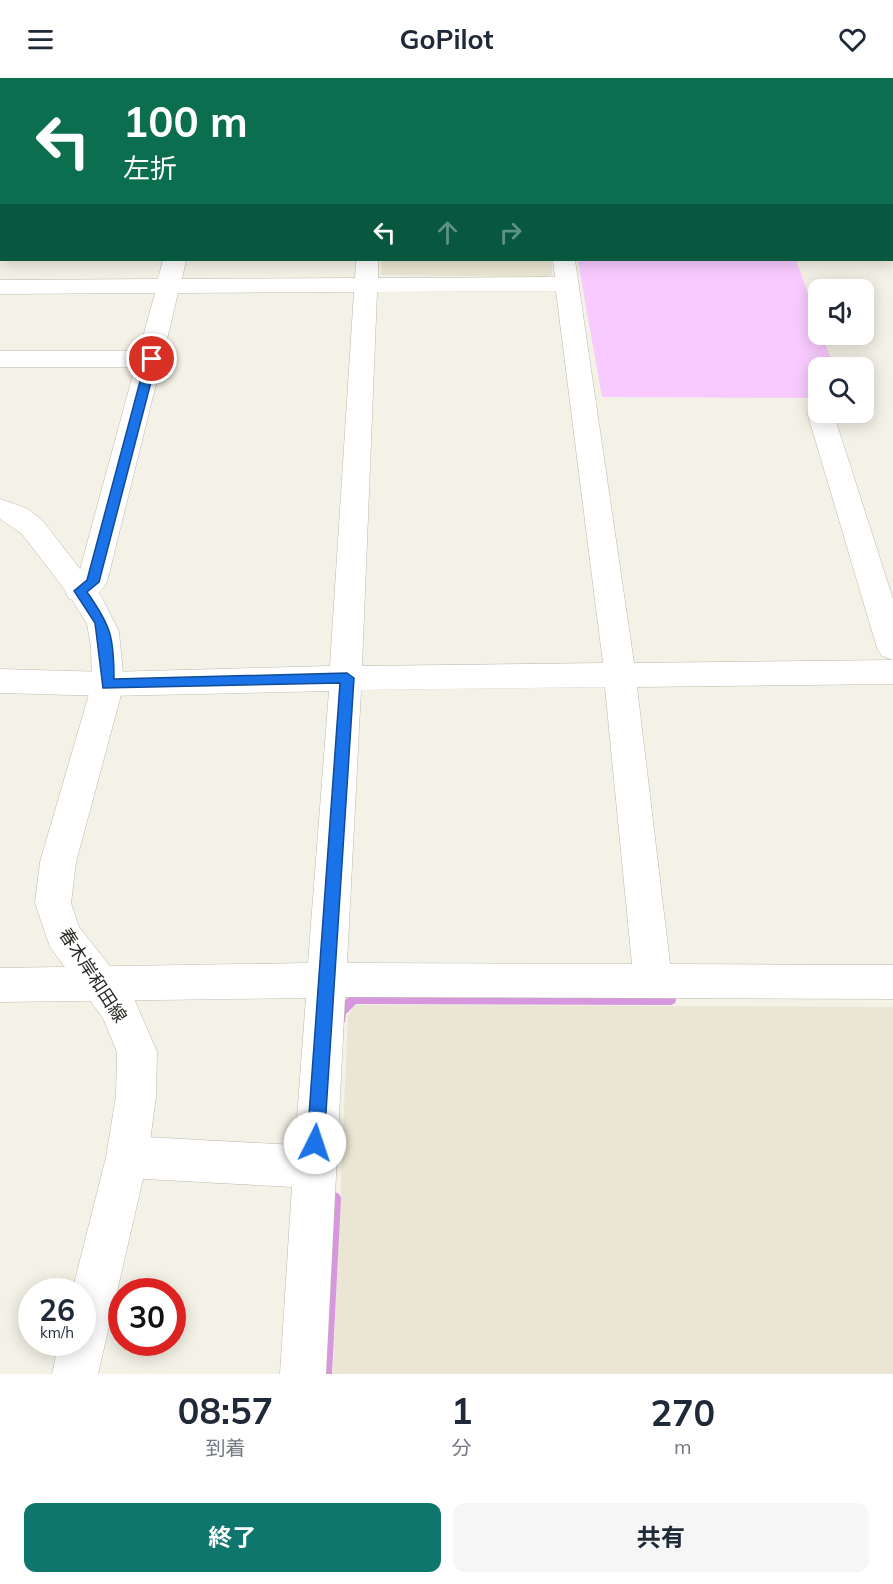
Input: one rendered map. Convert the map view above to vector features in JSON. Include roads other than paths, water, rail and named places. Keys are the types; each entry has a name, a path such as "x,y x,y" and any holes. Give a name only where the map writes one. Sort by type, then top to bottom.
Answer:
{"street":[{"path":"80,591 93,582 152,359 175,261"},
{"path":"303,1374 314,1167 347,678 367,272"},
{"path":"0,287 169,286 367,272 565,272 620,674 653,981"},
{"path":"0,359 152,359"},
{"path":"823,423 893,648"},
{"name":"春木岸和田線","path":"0,508 24,519 80,591 102,622 108,655 108,684 58,862 53,903 63,935 118,1007 137,1052 136,1096 127,1157 96,1284"},
{"path":"0,681 108,684 347,678 893,672"},
{"path":"0,985 326,980 893,982"},
{"path":"127,1157 314,1167"},
{"name":"春木岸和田線","path":"75,1374 79,1356"}],"waterway":[{"path":"341,1019 341,1012 354,999 671,1000"},
{"path":"326,1374 335,1198"}]}
